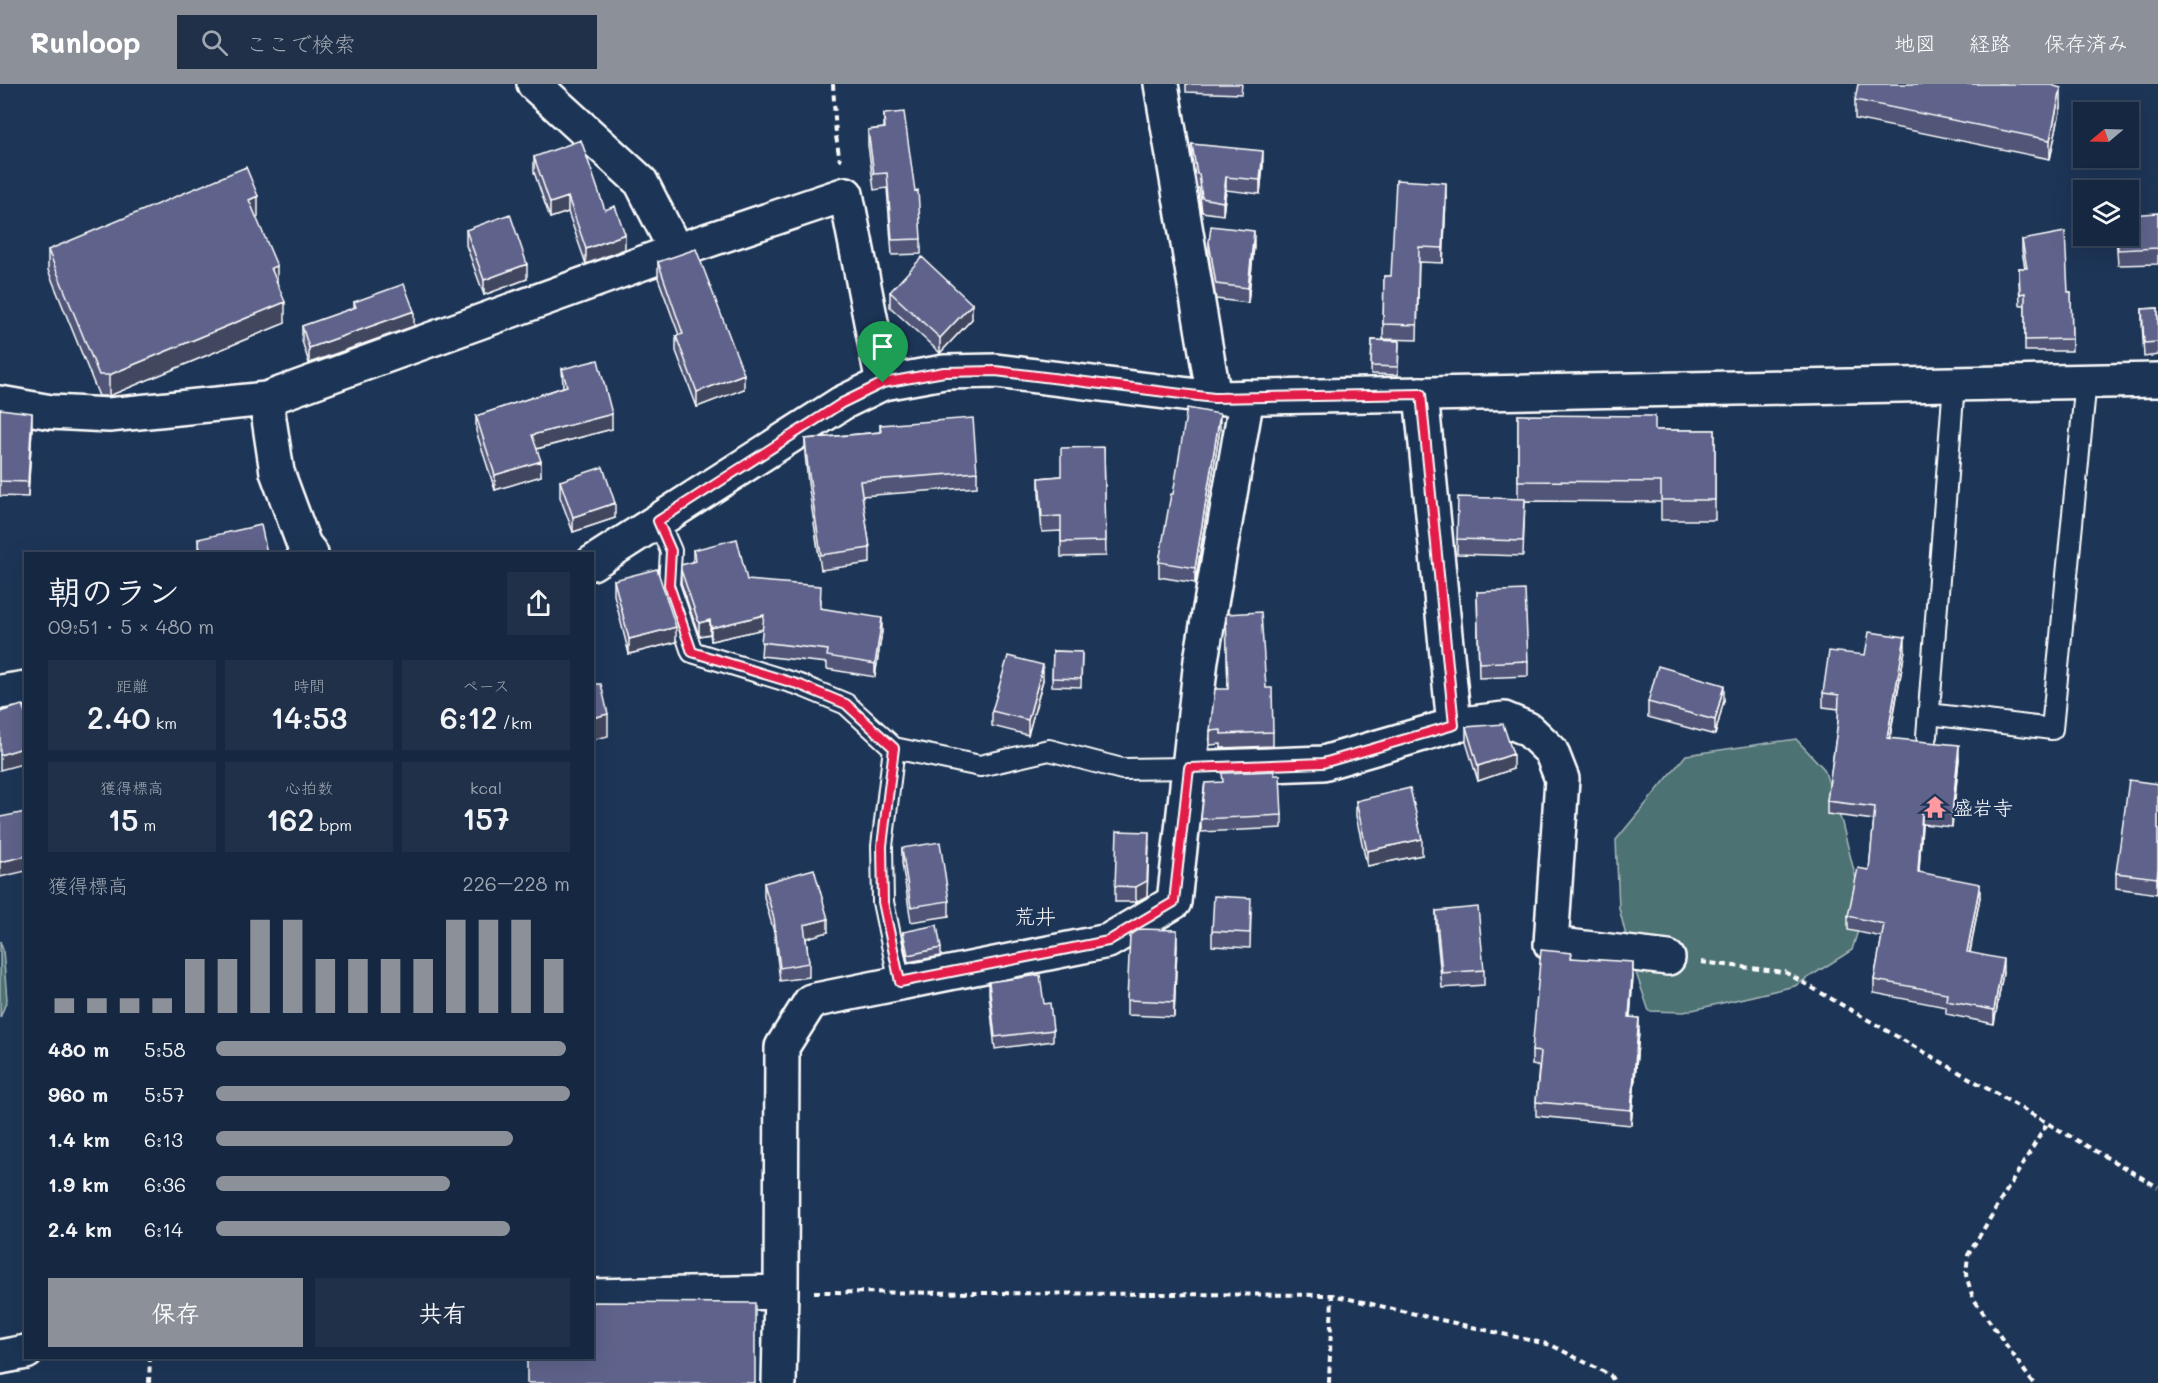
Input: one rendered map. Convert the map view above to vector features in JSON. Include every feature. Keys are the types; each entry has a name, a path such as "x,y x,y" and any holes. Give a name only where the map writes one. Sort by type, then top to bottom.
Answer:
{"street":[{"path":"534,84 641,182 676,251"},
{"path":"1161,84 1214,398"},
{"path":"0,403 51,412 109,415 266,399 676,251 846,194 883,383"},
{"path":"594,562 842,403 883,383 944,372 996,371 1214,398 2158,380"},
{"path":"1421,394 1454,725"},
{"path":"778,1383 781,1292 782,1047 811,1001 1108,941 1174,902 1201,660 1246,397"},
{"path":"266,399 277,472 304,545 309,552"},
{"path":"0,692 24,688"},
{"path":"1189,768 1323,763 1454,725 1504,718 1528,729 1551,751 1562,779 1551,944 1668,958"},
{"path":"594,1296 781,1292"},
{"path":"0,1357 24,1352"}],"lane":[{"path":"1929,714 2052,729 2086,380"},
{"path":"1927,736 1954,383"},
{"path":"658,521 671,551 669,585 692,652 800,685 846,704 894,748 980,766 1050,750 1122,769 1189,768"},
{"path":"894,748 882,846 883,902 900,982"}],"path":[{"path":"833,84 836,136 846,194"},
{"path":"1668,958 1785,972 2049,1122 2158,1187"},
{"path":"2033,1383 1973,1298 1966,1275 1968,1256 2049,1122"},
{"path":"781,1292 1332,1295 1551,1345 1610,1375 1615,1383"},
{"path":"1329,1383 1332,1295"},
{"path":"149,1383 150,1359"}],"green space":[{"path":"1796,739 1824,769 1842,823 1864,911 1852,950 1795,986 1684,1012 1649,1011 1633,964 1619,908 1616,840 1686,755"},
{"path":"0,941 3,950 7,1000 0,1018"}],"building":[{"path":"1858,84 2054,84 2061,88 2050,140 1855,100"},
{"path":"904,112 915,191 918,190 921,239 892,240 887,173 874,174 868,130 885,128 884,114"},
{"path":"581,140 605,210 615,206 625,234 586,249 568,197 550,203 534,157"},
{"path":"1192,144 1263,151 1260,180 1226,177 1223,202 1202,198"},
{"path":"246,167 258,196 249,200 277,266 271,268 285,302 109,375 99,375 48,250"},
{"path":"1396,180 1446,183 1443,248 1419,247 1417,325 1383,324 1384,276 1391,276"},
{"path":"2158,213 2158,248 2118,250 2118,246 2139,246 2139,214"},
{"path":"510,214 527,264 484,280 466,230"},
{"path":"1211,226 1254,231 1248,288 1216,284 1209,242"},
{"path":"2065,232 2068,292 2071,292 2072,339 2025,340 2025,293 2020,294 2019,268 2027,268 2022,240"},
{"path":"696,249 744,374 697,392 676,336 683,334 658,262"},
{"path":"922,257 972,304 940,338 890,292"},
{"path":"404,284 414,311 309,348 302,326 356,307 354,302"},
{"path":"2158,308 2158,342 2144,343 2142,309"},
{"path":"1372,340 1399,341 1398,367 1371,366"},
{"path":"598,360 612,414 532,435 541,461 495,475 476,416 567,386 562,369"},
{"path":"1187,408 1220,414 1195,568 1159,562"},
{"path":"0,409 32,413 28,482 0,481"},
{"path":"1518,415 1655,416 1655,430 1715,430 1715,500 1661,500 1661,482 1518,481"},
{"path":"973,418 977,472 860,481 870,548 821,555 805,439 881,432 880,425"},
{"path":"1104,447 1106,541 1061,542 1061,516 1042,517 1039,478 1061,476 1061,448"},
{"path":"603,467 615,503 573,517 560,481"},
{"path":"1458,497 1525,499 1523,541 1457,539"},
{"path":"261,525 267,552 201,552 198,539"},
{"path":"737,539 747,580 821,586 820,608 882,618 875,664 827,656 828,650 761,642 764,615 711,628 710,620 699,623 681,565 696,561 693,550"},
{"path":"657,569 676,627 629,639 614,580"},
{"path":"1525,590 1528,661 1479,663 1477,592"},
{"path":"1261,612 1266,688 1272,688 1273,732 1221,734 1221,730 1210,731 1215,689 1228,689 1226,614"},
{"path":"1869,632 1905,637 1887,738 1959,745 1952,814 1922,811 1918,872 1980,884 1967,952 2003,959 1994,1010 1946,1001 1947,993 1874,980 1884,924 1848,916 1858,868 1869,870 1875,807 1827,801 1838,722 1839,695 1823,693 1829,651 1865,655"},
{"path":"1053,651 1082,652 1081,679 1052,678"},
{"path":"1008,656 1043,665 1028,720 992,711"},
{"path":"1658,666 1724,685 1715,720 1648,702"},
{"path":"594,684 601,684 608,714 594,718"},
{"path":"22,705 24,710 24,748 0,755 0,712"},
{"path":"1503,724 1513,754 1478,766 1466,727"},
{"path":"1274,771 1274,775 1280,775 1282,815 1201,819 1205,783 1223,782 1222,773"},
{"path":"2129,780 2158,784 2157,878 2116,873"},
{"path":"1410,788 1422,839 1367,851 1356,801"},
{"path":"24,812 24,856 0,862 0,817"},
{"path":"1117,831 1149,832 1147,881 1136,887 1115,886"},
{"path":"940,842 949,901 911,907 902,848"},
{"path":"814,869 828,919 804,925 809,963 780,968 774,919 764,883"},
{"path":"1214,896 1251,898 1250,933 1212,931"},
{"path":"1478,907 1484,970 1442,973 1436,911"},
{"path":"937,925 941,948 908,955 903,932"},
{"path":"1140,929 1177,930 1174,1002 1127,1000 1130,935"},
{"path":"1541,950 1572,953 1571,958 1633,962 1629,1017 1639,1018 1631,1110 1536,1102 1541,1052 1532,1051"},
{"path":"1040,975 1044,1004 1050,1003 1053,1030 995,1037 989,982"},
{"path":"594,1302 755,1303 755,1383 527,1383 527,1359 594,1359"}],"place":[{"name":"盛岩寺","path":"1935,807"}],"district":[{"name":"荒井","path":"1035,915"}],"route":[{"path":"996,371 1214,398 1421,394 1454,725 1323,763 1189,768 1174,902 1108,941 900,982 883,902 882,846 894,748 846,704 800,685 692,652 669,585 671,551 658,521 842,403 883,383 944,372 996,371"}]}
